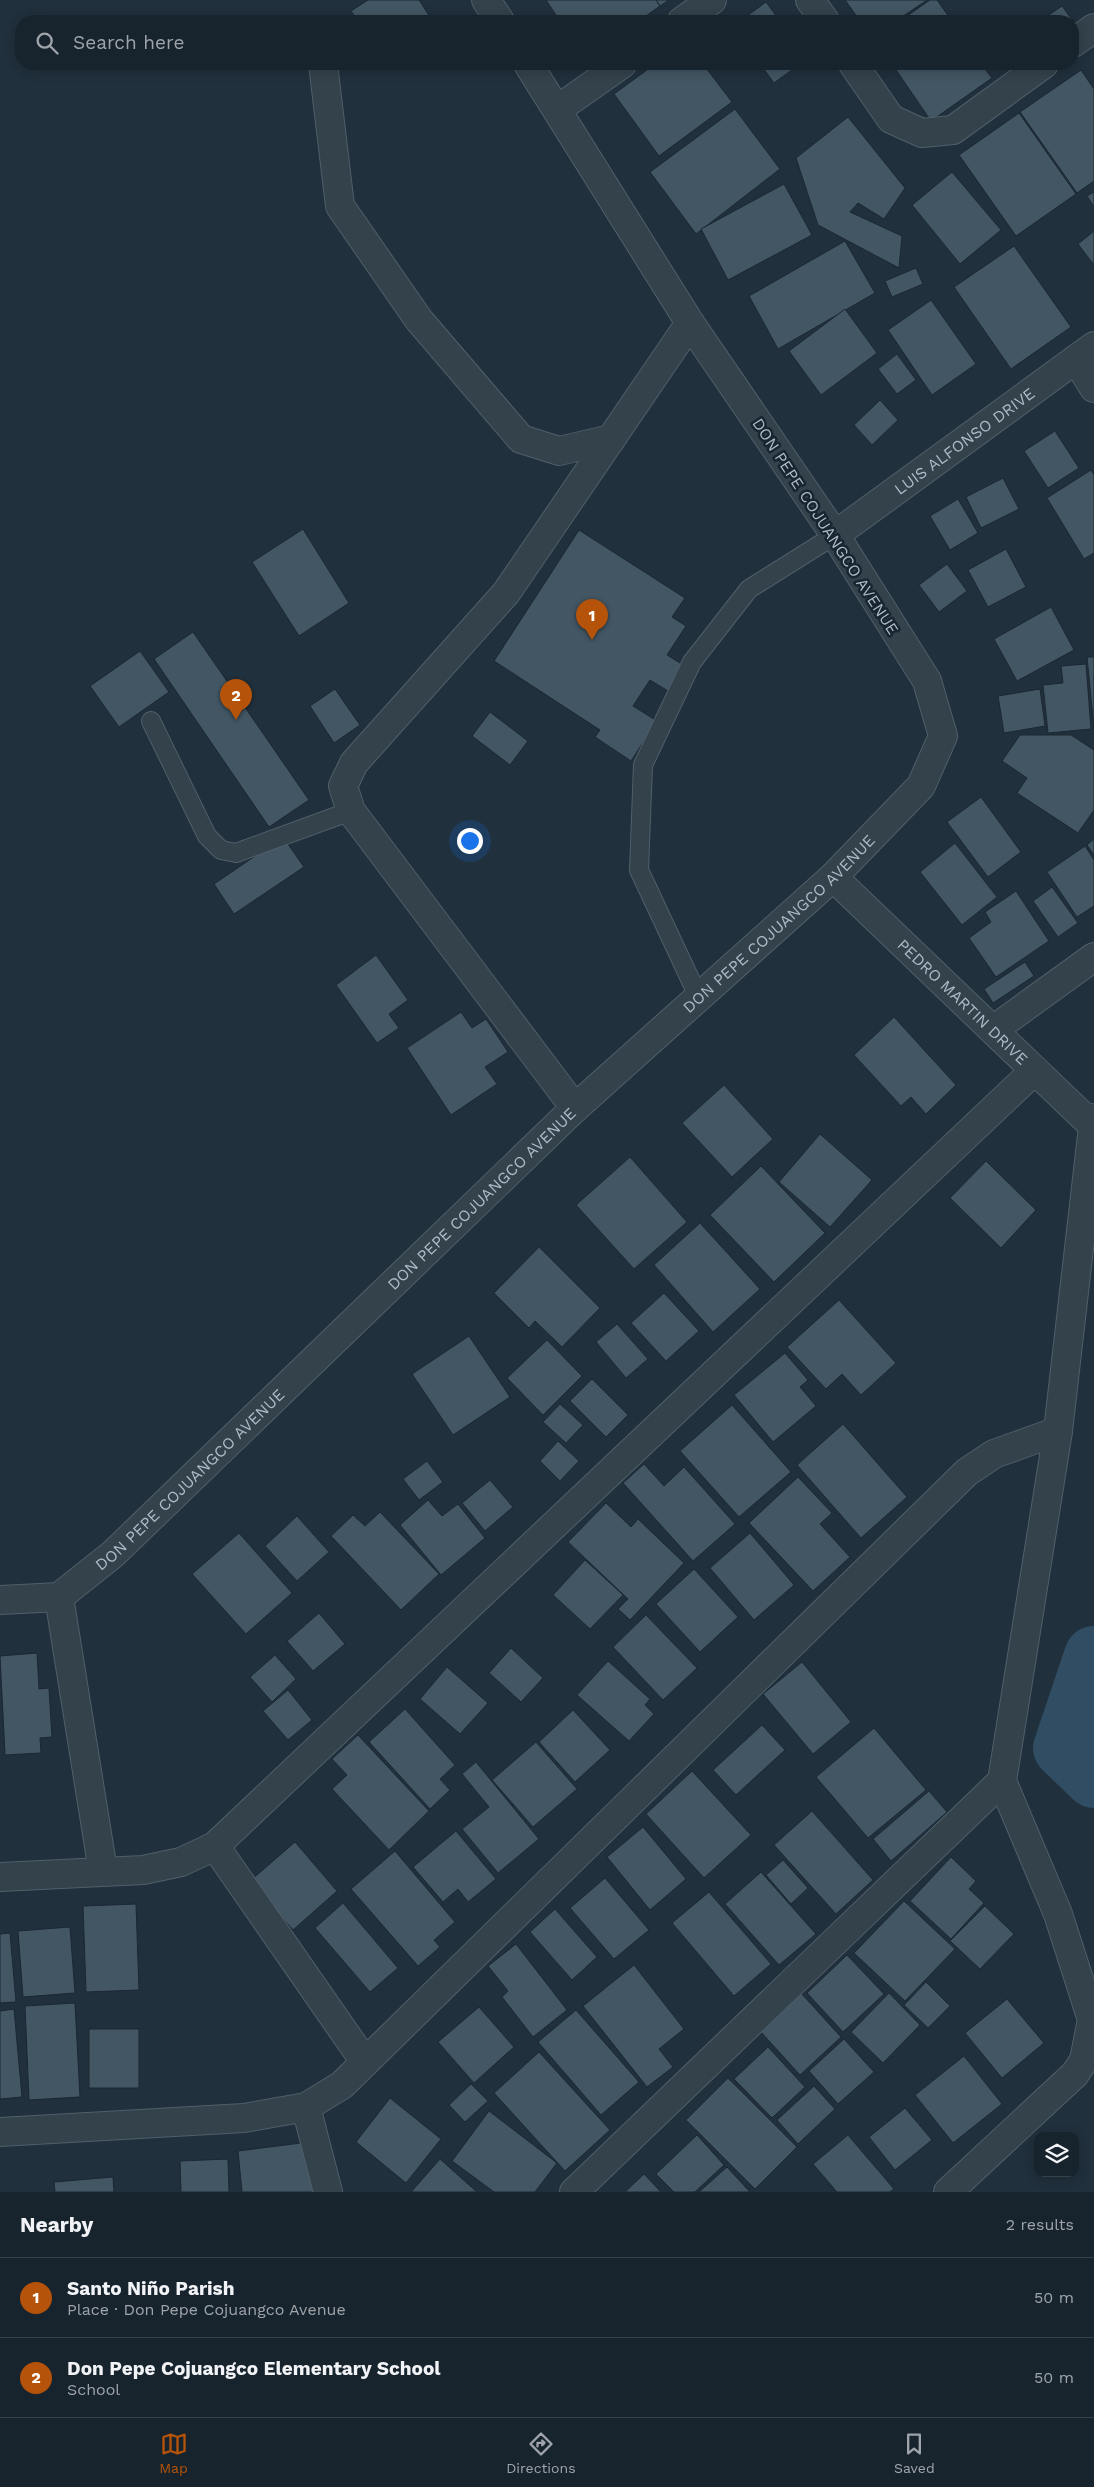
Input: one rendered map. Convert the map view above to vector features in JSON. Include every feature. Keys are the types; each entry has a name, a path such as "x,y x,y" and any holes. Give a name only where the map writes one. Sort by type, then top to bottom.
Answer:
{"street":[{"path":"486,0 496,15"},
{"path":"691,15 712,0"},
{"path":"810,0 821,15"},
{"path":"1079,39 1094,28"},
{"path":"324,70 340,206 419,320 521,439 559,451 611,439"},
{"name":"DON PEPE COJUANGCO AVENUE","path":"58,1597 113,1554 575,1108 833,877 921,786 942,736 927,681 835,535 690,323 532,70"},
{"path":"558,109 613,70"},
{"path":"857,70 891,119 922,132 953,130 1036,70"},
{"path":"575,1108 352,811 343,786 354,763 506,592 690,323"},
{"path":"1085,352 1094,388"},
{"name":"LUIS ALFONSO DRIVE","path":"835,535 1085,352"},
{"name":"PEDRO MARTIN DRIVE","path":"833,877 1034,1071 1093,1122"},
{"path":"993,1030 1094,956"},
{"path":"0,1877 143,1870 181,1862 215,1846 1034,1071"},
{"path":"948,2192 1075,2074 1084,2060 1092,2020 1058,1914 1002,1781 1058,1431 1093,1122"},
{"path":"0,2132 244,2118 306,2107 342,2085 967,1472 994,1454 1058,1431"},
{"path":"0,1600 58,1597 102,1871"},
{"path":"574,2192 1002,1781"},
{"path":"215,1846 365,2062"},
{"path":"306,2107 328,2192"}],"lane":[{"path":"698,996 639,870 643,765 692,662 748,590 835,535"},
{"path":"151,721 207,836 221,850 236,853 352,811"}],"building":[{"path":"368,0 419,0 429,15 354,15 351,11"},
{"path":"546,0 656,0 660,6 647,15 556,15"},
{"path":"656,0 669,0 660,6"},
{"path":"845,0 927,0 905,15 856,15"},
{"path":"930,0 937,0 948,15 909,15"},
{"path":"766,2 776,15 748,15"},
{"path":"1062,6 1069,15 1049,15"},
{"path":"647,70 708,70 732,102 659,156 614,94"},
{"path":"764,70 792,70 774,83"},
{"path":"896,70 986,70 992,78 931,121"},
{"path":"1081,70 1094,89 1094,181 1077,193 1020,112"},
{"path":"735,109 780,169 696,234 650,172"},
{"path":"1019,113 1076,194 1016,236 959,155"},
{"path":"848,117 905,188 884,219 858,203 850,212 902,236 899,268 818,225 796,158"},
{"path":"952,172 1001,230 960,264 912,205"},
{"path":"784,184 812,235 728,280 701,229"},
{"path":"1094,192 1094,207 1087,196"},
{"path":"1094,231 1094,265 1078,244"},
{"path":"845,241 875,293 778,349 749,296"},
{"path":"1014,246 1071,327 1011,369 954,287"},
{"path":"916,268 923,284 892,297 885,281"},
{"path":"931,300 976,364 932,395 888,330"},
{"path":"845,309 877,353 821,395 789,351"},
{"path":"897,354 916,380 897,394 878,369"},
{"path":"880,400 898,420 872,445 854,425"},
{"path":"1055,431 1079,468 1048,488 1024,451"},
{"path":"1091,470 1094,475 1094,553 1084,559 1047,498"},
{"path":"1003,478 1019,509 981,528 966,497"},
{"path":"958,499 978,533 950,550 930,516"},
{"path":"303,529 349,603 299,636 252,562"},
{"path":"579,530 685,598 672,617 686,626 667,655 685,666 668,691 650,680 633,706 657,721 631,761 595,737 600,730 494,661"},
{"path":"1006,549 1026,587 988,607 968,570"},
{"path":"947,564 967,591 939,612 919,585"},
{"path":"1051,607 1074,650 1017,681 994,639"},
{"path":"193,632 309,800 269,827 154,659"},
{"path":"140,651 169,692 119,727 90,686"},
{"path":"1087,657 1094,657 1094,729"},
{"path":"1086,664 1091,729 1048,733 1043,685 1063,683 1061,666"},
{"path":"335,689 360,725 334,743 310,706"},
{"path":"1040,689 1045,726 1004,733 998,696"},
{"path":"490,712 528,741 510,765 472,736"},
{"path":"1020,735 1071,735 1094,750 1094,810 1078,833 1017,793 1027,778 1002,761"},
{"path":"981,797 1021,852 988,877 947,822"},
{"path":"283,837 304,867 234,914 214,884"},
{"path":"1094,839 1094,855 1087,845"},
{"path":"955,843 997,897 962,925 920,872"},
{"path":"1085,846 1094,860 1094,906 1077,917 1047,872"},
{"path":"1052,887 1078,923 1058,937 1033,901"},
{"path":"1016,891 1049,941 996,977 969,938 991,922 985,912"},
{"path":"376,955 408,1000 389,1014 399,1028 377,1043 336,985"},
{"path":"1025,962 1034,976 993,1003 984,989"},
{"path":"461,1012 472,1028 486,1019 508,1052 485,1067 497,1084 451,1115 407,1048"},
{"path":"894,1017 956,1085 926,1114 911,1097 901,1106 854,1055"},
{"path":"724,1085 773,1139 732,1177 682,1123"},
{"path":"820,1134 872,1180 830,1227 779,1182"},
{"path":"630,1157 687,1222 634,1269 576,1205"},
{"path":"986,1161 1036,1210 1001,1248 950,1198"},
{"path":"761,1166 825,1233 774,1282 710,1215"},
{"path":"700,1223 760,1289 713,1332 654,1265"},
{"path":"539,1247 600,1308 562,1347 535,1321 529,1328 494,1293"},
{"path":"664,1293 699,1331 666,1361 631,1323"},
{"path":"839,1300 896,1363 861,1395 842,1374 826,1389 787,1347"},
{"path":"617,1324 648,1359 626,1378 596,1342"},
{"path":"469,1336 510,1397 453,1435 412,1374"},
{"path":"547,1340 582,1376 543,1415 507,1378"},
{"path":"785,1353 808,1380 800,1387 816,1406 773,1442 734,1395"},
{"path":"592,1379 628,1415 606,1437 570,1401"},
{"path":"560,1404 583,1425 566,1443 543,1422"},
{"path":"732,1405 791,1472 739,1517 680,1451"},
{"path":"843,1424 907,1497 861,1538 797,1465"},
{"path":"558,1441 579,1461 560,1481 540,1461"},
{"path":"427,1461 443,1482 419,1500 403,1479"},
{"path":"644,1464 664,1486 684,1467 735,1524 693,1561 623,1483"},
{"path":"798,1477 832,1513 820,1524 850,1557 813,1591 749,1523"},
{"path":"490,1480 513,1507 485,1531 462,1503"},
{"path":"428,1500 442,1516 458,1504 485,1538 441,1575 400,1525"},
{"path":"606,1503 631,1527 638,1519 684,1563 630,1620 618,1609 628,1599 568,1542"},
{"path":"380,1512 439,1574 401,1610 331,1536 353,1515 365,1526"},
{"path":"297,1516 329,1552 297,1581 265,1546"},
{"path":"239,1533 292,1593 246,1634 192,1574"},
{"path":"750,1533 794,1585 754,1620 710,1568"},
{"path":"585,1560 623,1595 590,1629 553,1595"},
{"path":"694,1569 738,1617 700,1652 656,1604"},
{"path":"319,1613 345,1644 313,1671 287,1641"},
{"path":"646,1615 697,1668 663,1700 613,1647"},
{"path":"511,1648 543,1678 521,1702 489,1673"},
{"path":"37,1653 39,1689 49,1688 52,1737 40,1738 41,1753 5,1755 0,1656"},
{"path":"275,1655 296,1679 272,1702 250,1677"},
{"path":"608,1661 650,1699 645,1705 654,1714 629,1741 577,1695"},
{"path":"802,1662 851,1722 813,1754 763,1694"},
{"path":"447,1667 488,1703 460,1734 420,1699"},
{"path":"288,1690 312,1720 288,1740 263,1711"},
{"path":"405,1709 455,1765 440,1779 450,1790 430,1809 369,1742"},
{"path":"573,1710 610,1750 575,1782 539,1742"},
{"path":"762,1725 785,1750 736,1795 713,1770"},
{"path":"874,1728 926,1790 868,1838 816,1777"},
{"path":"358,1735 429,1811 389,1850 332,1789 347,1775 332,1759"},
{"path":"536,1742 577,1789 533,1827 492,1780"},
{"path":"476,1762 539,1839 498,1873 462,1829 489,1807 462,1774"},
{"path":"692,1771 751,1835 704,1878 646,1814"},
{"path":"929,1791 947,1812 891,1861 873,1839"},
{"path":"812,1811 873,1880 836,1914 774,1845"},
{"path":"643,1827 686,1879 650,1910 607,1857"},
{"path":"456,1831 496,1879 468,1902 458,1889 443,1902 413,1867"},
{"path":"295,1842 337,1891 293,1930 250,1881"},
{"path":"395,1851 455,1922 434,1940 440,1947 418,1966 351,1889"},
{"path":"951,1857 976,1881 969,1889 984,1903 951,1939 910,1901"},
{"path":"783,1860 808,1888 791,1904 766,1875"},
{"path":"761,1872 816,1934 779,1965 725,1904"},
{"path":"605,1878 649,1930 614,1959 570,1908"},
{"path":"709,1892 771,1964 734,1996 672,1923"},
{"path":"904,1901 955,1949 905,2001 854,1953"},
{"path":"343,1903 398,1968 370,1992 315,1928"},
{"path":"136,1904 139,1990 86,1992 83,1906"},
{"path":"985,1906 1014,1934 980,1969 950,1941"},
{"path":"555,1909 597,1957 572,1980 530,1932"},
{"path":"70,1927 75,1993 23,1997 18,1931"},
{"path":"10,1933 16,2002 0,2003 0,1934"},
{"path":"516,1944 567,2010 533,2037 502,1997 508,1991 488,1966"},
{"path":"847,1955 884,1994 843,2032 807,1993"},
{"path":"634,1965 684,2029 659,2049 673,2067 647,2087 583,2006"},
{"path":"926,1982 950,2006 928,2028 904,2005"},
{"path":"801,1993 841,2037 800,2075 760,2031"},
{"path":"889,1993 920,2025 883,2063 851,2032"},
{"path":"1007,1999 1044,2043 1002,2078 965,2033"},
{"path":"75,2003 80,2097 29,2100 25,2006"},
{"path":"479,2007 514,2047 474,2083 438,2042"},
{"path":"14,2009 22,2097 0,2099 0,2011"},
{"path":"576,2010 639,2082 601,2115 538,2042"},
{"path":"89,2029 139,2029 139,2088 89,2088"},
{"path":"844,2039 874,2072 838,2104 809,2071"},
{"path":"768,2047 805,2087 772,2118 734,2079"},
{"path":"539,2052 610,2130 565,2171 494,2093"},
{"path":"964,2056 1002,2104 953,2143 915,2095"},
{"path":"728,2078 797,2147 755,2189 686,2120"},
{"path":"471,2084 488,2101 465,2122 449,2105"},
{"path":"814,2086 835,2109 798,2144 777,2120"},
{"path":"390,2098 441,2139 406,2183 356,2142"},
{"path":"905,2108 932,2140 895,2170 869,2137"},
{"path":"489,2111 557,2163 535,2192 494,2192 452,2161"},
{"path":"697,2135 724,2165 695,2192 674,2192 656,2174"},
{"path":"848,2135 894,2189 890,2192 837,2192 813,2164"},
{"path":"309,2142 315,2192 242,2192 238,2151"},
{"path":"228,2159 229,2192 181,2192 180,2161"},
{"path":"440,2159 477,2192 411,2192"},
{"path":"727,2167 750,2192 699,2192"},
{"path":"644,2174 661,2192 625,2192"},
{"path":"113,2177 114,2192 55,2192 54,2182"}],"waterway":[{"path":"1094,1656 1063,1748 1094,1778"}],"place":[{"name":"Santo Niño Parish","path":"592,640"},
{"name":"Don Pepe Cojuangco Elementary School","path":"236,720"}]}
